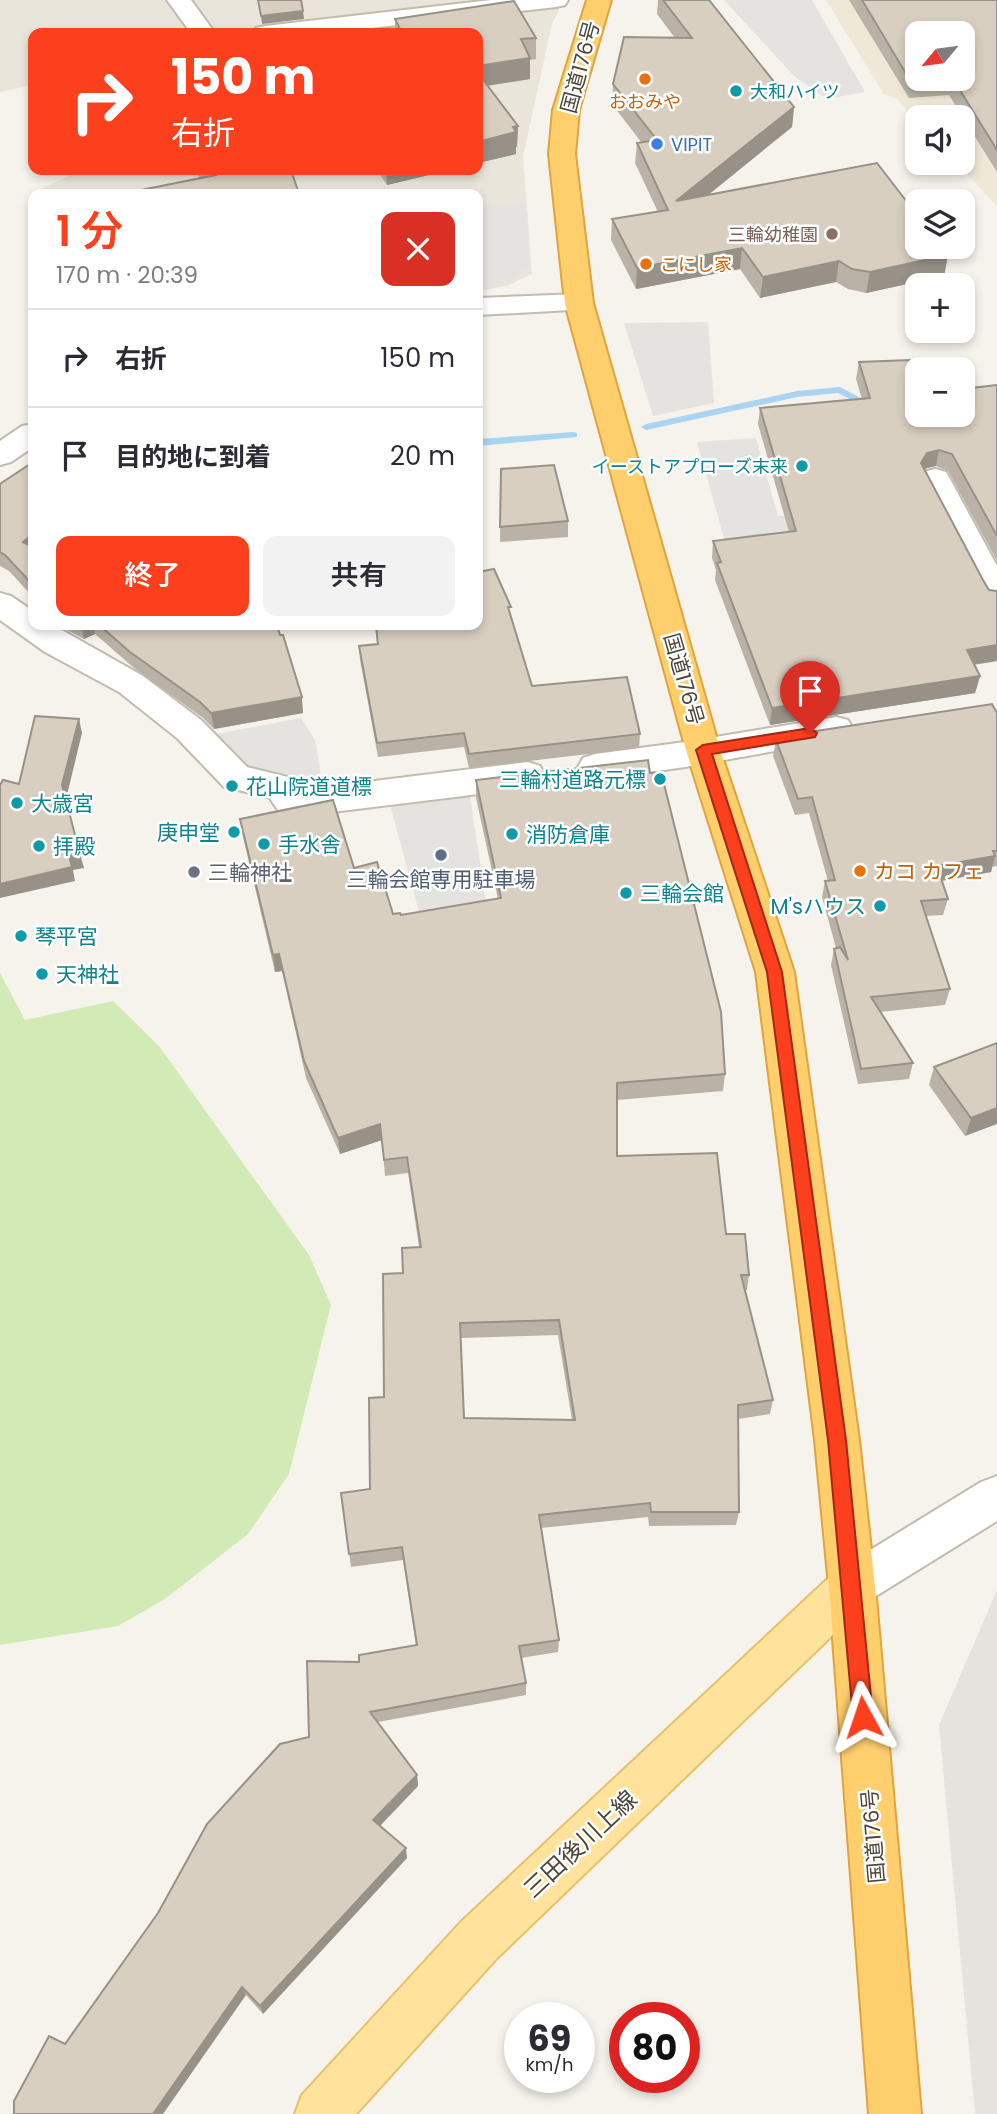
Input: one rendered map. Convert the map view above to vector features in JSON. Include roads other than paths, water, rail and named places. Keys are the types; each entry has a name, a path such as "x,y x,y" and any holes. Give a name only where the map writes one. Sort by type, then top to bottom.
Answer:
{"highway":[{"name":"国道176号","path":"599,0 566,110 562,154 579,303 703,750 775,972 837,1440 852,1586 895,2114"}],"main road":[{"name":"三田後川上線","path":"321,2114 479,1940 852,1586"}],"street":[{"path":"178,0 199,28"},
{"path":"309,28 556,0"},
{"path":"483,307 579,303"},
{"path":"0,455 28,436"},
{"path":"935,479 997,596"},
{"path":"0,604 28,624"},
{"path":"37,630 57,644 131,684 188,729 236,778 280,787 292,804 659,761 703,750 863,725"},
{"path":"852,1586 997,1497"}],"waterway":[{"path":"646,427 797,394 840,390 874,408"},
{"path":"483,443 573,435"}],"place":[{"name":"おおみや","path":"645,79"},
{"name":"大和ハイツ","path":"736,91"},
{"name":"VIPIT","path":"657,144"},
{"name":"三輪幼稚園","path":"832,234"},
{"name":"こにし家","path":"646,264"},
{"name":"イーストアプローズ末来","path":"802,466"},
{"name":"三輪村道路元標","path":"660,779"},
{"name":"花山院道道標","path":"232,786"},
{"name":"大歳宮","path":"17,803"},
{"name":"庚申堂","path":"234,832"},
{"name":"消防倉庫","path":"512,834"},
{"name":"手水舎","path":"264,844"},
{"name":"拝殿","path":"39,846"},
{"name":"三輪会館専用駐車場","path":"441,855"},
{"name":"カコ カフェ","path":"860,871"},
{"name":"三輪神社","path":"194,872"},
{"name":"三輪会館","path":"626,893"},
{"name":"M'sハウス","path":"880,906"},
{"name":"琴平宮","path":"21,936"},
{"name":"天神社","path":"42,974"}]}
